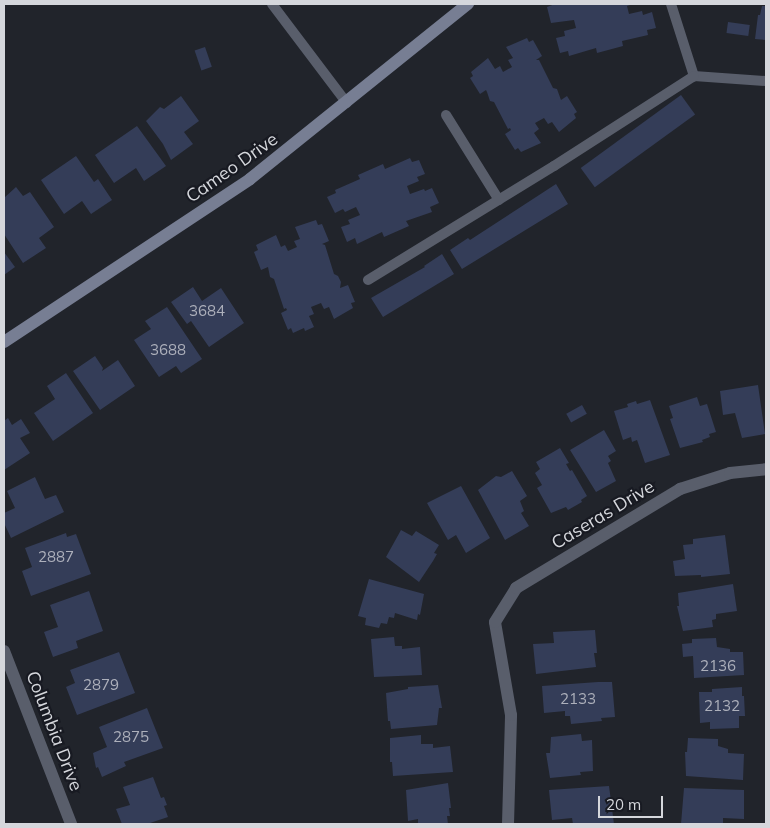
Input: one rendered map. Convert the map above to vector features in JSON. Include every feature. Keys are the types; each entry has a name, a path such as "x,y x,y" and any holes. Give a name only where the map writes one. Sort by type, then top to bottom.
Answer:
{"street":[{"name":"Cameo Drive","path":"4,342 250,179 468,4"},
{"name":"Caseras Drive","path":"508,824 511,715 496,637 495,622 516,588 680,489 730,473 766,469"},
{"name":"Columbia Drive","path":"4,651 71,824"}],"lane":[{"path":"272,4 347,103"},
{"path":"671,4 694,76"},
{"path":"368,280 499,200 694,76 766,81"},
{"path":"446,115 499,200"}],"building":[{"path":"555,4 633,4 627,6 629,14 642,11 643,15 652,12 656,28 647,30 648,35 622,41 623,46 597,53 596,48 569,56 568,51 560,53 556,38 565,36 564,31 576,28 574,20 551,23 547,7"},
{"path":"762,6 766,6 766,40 755,39 758,15 760,15"},
{"path":"728,22 750,25 748,36 726,33"},
{"path":"527,38 529,42 533,40 542,56 536,60 539,60 553,88 557,89 561,100 567,96 577,112 574,114 576,118 559,132 552,122 548,124 544,118 535,123 539,129 534,133 541,143 521,152 518,148 515,150 505,134 511,130 510,128 508,129 494,102 490,101 486,90 480,94 470,78 473,76 471,72 488,58 495,69 500,66 503,72 512,67 508,60 513,58 506,47"},
{"path":"205,47 212,67 201,70 195,51"},
{"path":"681,95 695,114 595,187 581,168"},
{"path":"181,96 199,121 184,132 193,144 171,160 163,144 146,121 160,107 164,109"},
{"path":"137,126 166,166 144,181 136,168 114,183 95,155"},
{"path":"76,156 94,182 98,179 112,200 91,214 82,201 64,214 41,180"},
{"path":"410,158 412,162 419,160 425,174 417,177 419,181 407,186 410,194 432,188 439,203 430,207 432,212 406,221 409,226 384,237 382,232 357,244 355,238 347,242 341,227 350,224 348,220 360,215 356,207 345,212 343,209 335,213 327,197 336,193 335,190 360,179 358,175 383,164 385,169"},
{"path":"556,184 568,204 462,269 450,250 468,238 470,240"},
{"path":"16,187 23,196 30,192 54,227 39,238 46,248 23,263 4,234 4,198"},
{"path":"316,220 318,225 322,224 329,241 322,244 325,245 334,274 338,276 341,282 340,288 348,285 355,302 351,303 353,308 334,319 329,307 324,309 321,303 311,307 314,314 309,316 314,327 305,331 304,328 293,333 291,328 288,330 281,313 287,310 286,308 284,309 274,279 270,277 268,267 261,270 254,252 258,250 256,245 276,235 281,247 285,245 288,251 297,247 294,241 300,239 295,227"},
{"path":"4,252 15,267 4,275"},
{"path":"442,254 454,274 383,317 371,298 425,267"},
{"path":"193,287 202,301 221,288 244,323 209,347 191,321 187,324 171,302"},
{"path":"167,307 202,359 181,373 176,366 159,377 134,340 151,329 145,321"},
{"path":"95,356 103,368 102,371 118,360 135,386 100,410 73,371"},
{"path":"66,373 93,413 53,441 34,413 55,399 47,386"},
{"path":"758,385 765,434 742,438 735,413 723,415 720,391"},
{"path":"697,397 700,406 707,404 716,432 709,434 710,437 702,440 703,442 680,448 670,419 673,418 669,406"},
{"path":"650,400 670,455 645,463 637,440 632,442 631,437 623,440 614,411 628,407 627,404 636,401 637,404"},
{"path":"582,405 587,414 571,422 566,414"},
{"path":"8,418 12,425 21,419 30,433 20,438 30,453 4,470 4,421"},
{"path":"604,430 616,451 608,456 611,461 608,463 616,481 596,492 570,450"},
{"path":"560,448 569,463 566,464 570,471 572,470 587,496 581,500 582,502 568,510 566,507 551,513 537,488 542,485 535,473 540,469 536,462"},
{"path":"512,471 527,496 520,501 524,511 521,513 529,526 505,540 478,490 496,476 501,477"},
{"path":"35,477 45,499 56,495 64,512 11,538 4,523 4,513 15,508 7,491"},
{"path":"461,486 490,538 466,553 456,535 448,540 427,503"},
{"path":"401,530 412,536 416,531 439,545 434,553 437,554 419,582 386,557"},
{"path":"66,533 67,537 76,534 91,574 31,596 22,571 32,567 25,548"},
{"path":"725,535 730,574 701,577 701,575 675,576 673,561 685,559 683,545 693,544 693,539"},
{"path":"369,579 424,594 420,615 418,614 417,620 395,613 394,618 389,617 387,624 381,623 379,628 365,625 366,618 358,616"},
{"path":"733,584 737,611 716,614 716,619 712,620 713,627 683,631 677,606 679,606 678,593"},
{"path":"89,591 103,631 76,641 78,648 53,657 44,632 58,627 50,605"},
{"path":"595,630 597,653 594,653 596,667 536,674 533,644 554,643 553,632"},
{"path":"394,637 395,646 402,646 402,649 420,647 422,675 374,677 371,639"},
{"path":"716,638 717,647 730,649 730,652 743,652 744,675 694,678 693,656 683,657 682,644 692,643 692,639"},
{"path":"119,652 135,693 77,715 66,687 75,683 70,670"},
{"path":"612,682 615,717 601,718 602,721 571,724 570,716 565,716 565,711 544,713 542,686"},
{"path":"438,685 442,708 439,708 437,725 391,729 390,721 388,721 386,693 408,689 408,687"},
{"path":"742,687 745,716 739,716 739,728 710,729 710,722 700,723 699,692 712,692 712,689"},
{"path":"147,708 163,748 124,762 126,766 102,777 98,767 96,768 93,753 107,747 99,727"},
{"path":"581,734 582,741 592,740 593,771 580,772 581,775 550,778 546,753 550,753 551,737"},
{"path":"421,735 421,744 433,744 433,748 450,746 453,772 393,776 392,762 390,762 390,738"},
{"path":"688,738 718,739 718,746 728,749 728,753 744,754 743,780 686,776 685,752 687,752"},
{"path":"153,777 161,798 164,797 167,805 164,806 168,817 147,824 122,824 116,809 130,805 123,787"},
{"path":"448,783 451,808 449,808 450,816 447,816 448,824 418,824 418,819 408,821 406,790"},
{"path":"609,786 614,824 573,824 572,818 552,820 549,790"},
{"path":"684,788 744,790 744,819 723,818 723,824 681,824"}]}
